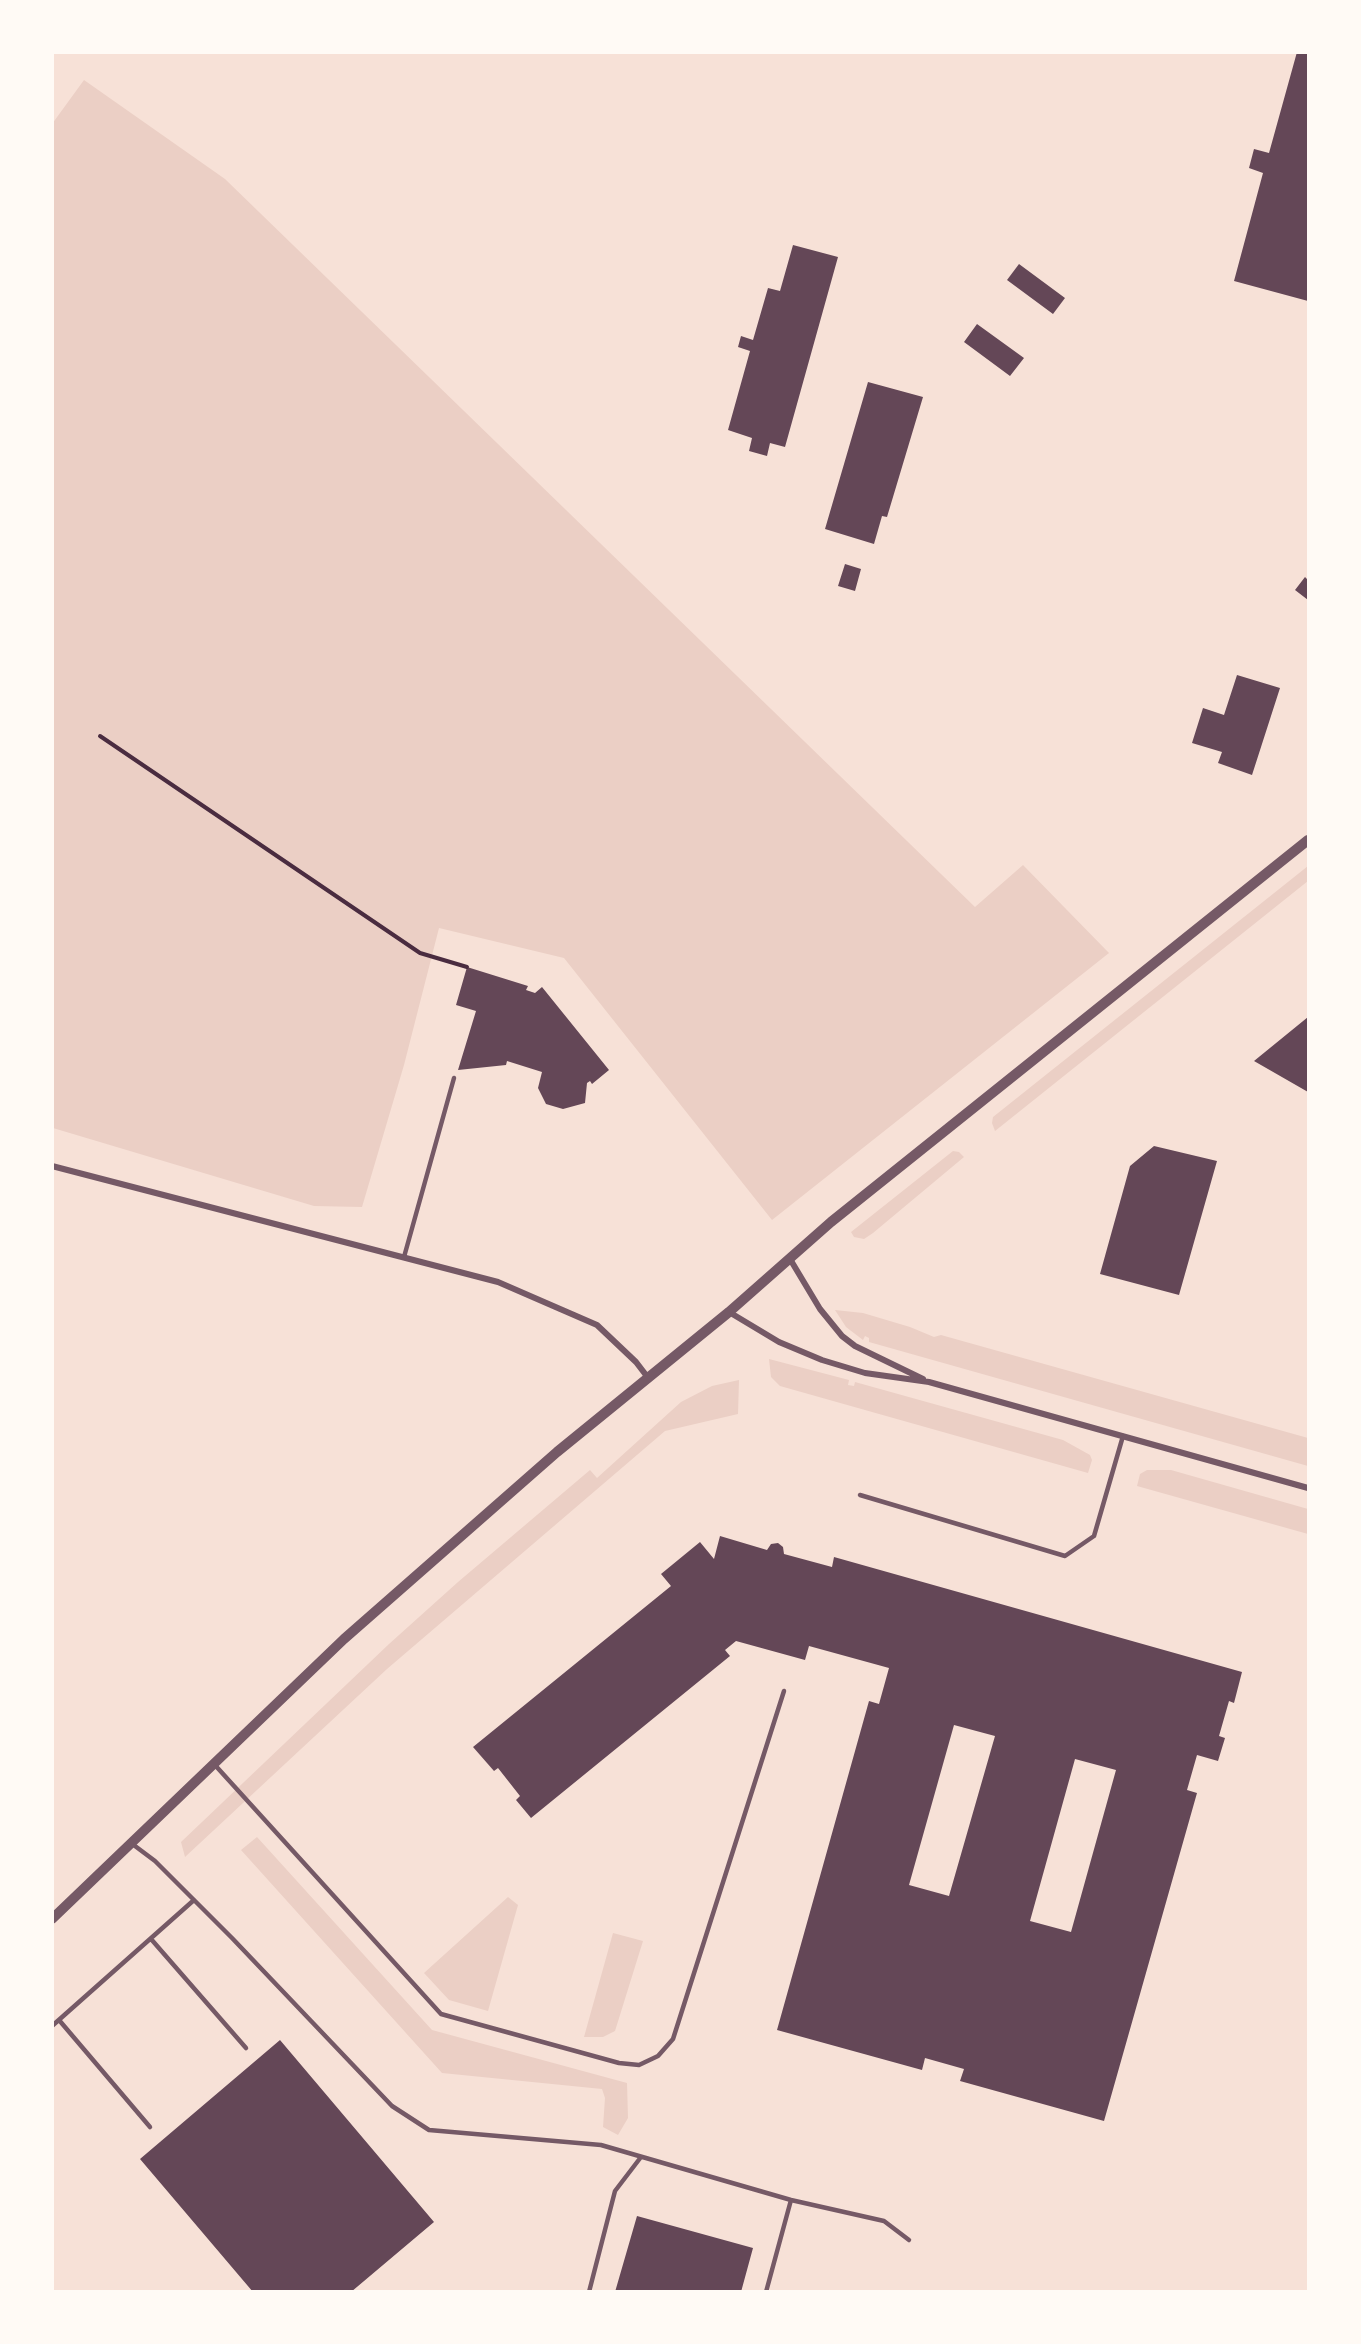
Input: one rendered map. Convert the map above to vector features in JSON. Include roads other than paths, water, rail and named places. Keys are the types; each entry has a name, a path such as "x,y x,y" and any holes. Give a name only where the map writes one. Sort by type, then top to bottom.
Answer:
{"street":[{"path":"52,1919 344,1640 557,1452 729,1312 831,1222 1308,840"},
{"path":"52,1166 498,1282 597,1325 636,1362 649,1379"},
{"path":"790,1259 820,1309 842,1336 855,1346 928,1382"},
{"path":"729,1312 779,1342 822,1360 865,1373 928,1382 1308,1488"}],"lane":[{"path":"404,1257 454,1078"},
{"path":"860,1495 1065,1556 1094,1536 1123,1436"},
{"path":"214,1764 441,2014 619,2063 639,2065 657,2056 673,2039 784,1691"},
{"path":"132,1843 155,1861 194,1900 392,2106 429,2130 601,2145 791,2200 885,2221 909,2240"},
{"path":"52,2026 194,1900"},
{"path":"151,1939 246,2048"},
{"path":"59,2020 150,2127"},
{"path":"589,2292 615,2191 641,2157"},
{"path":"766,2292 791,2200"}]}
